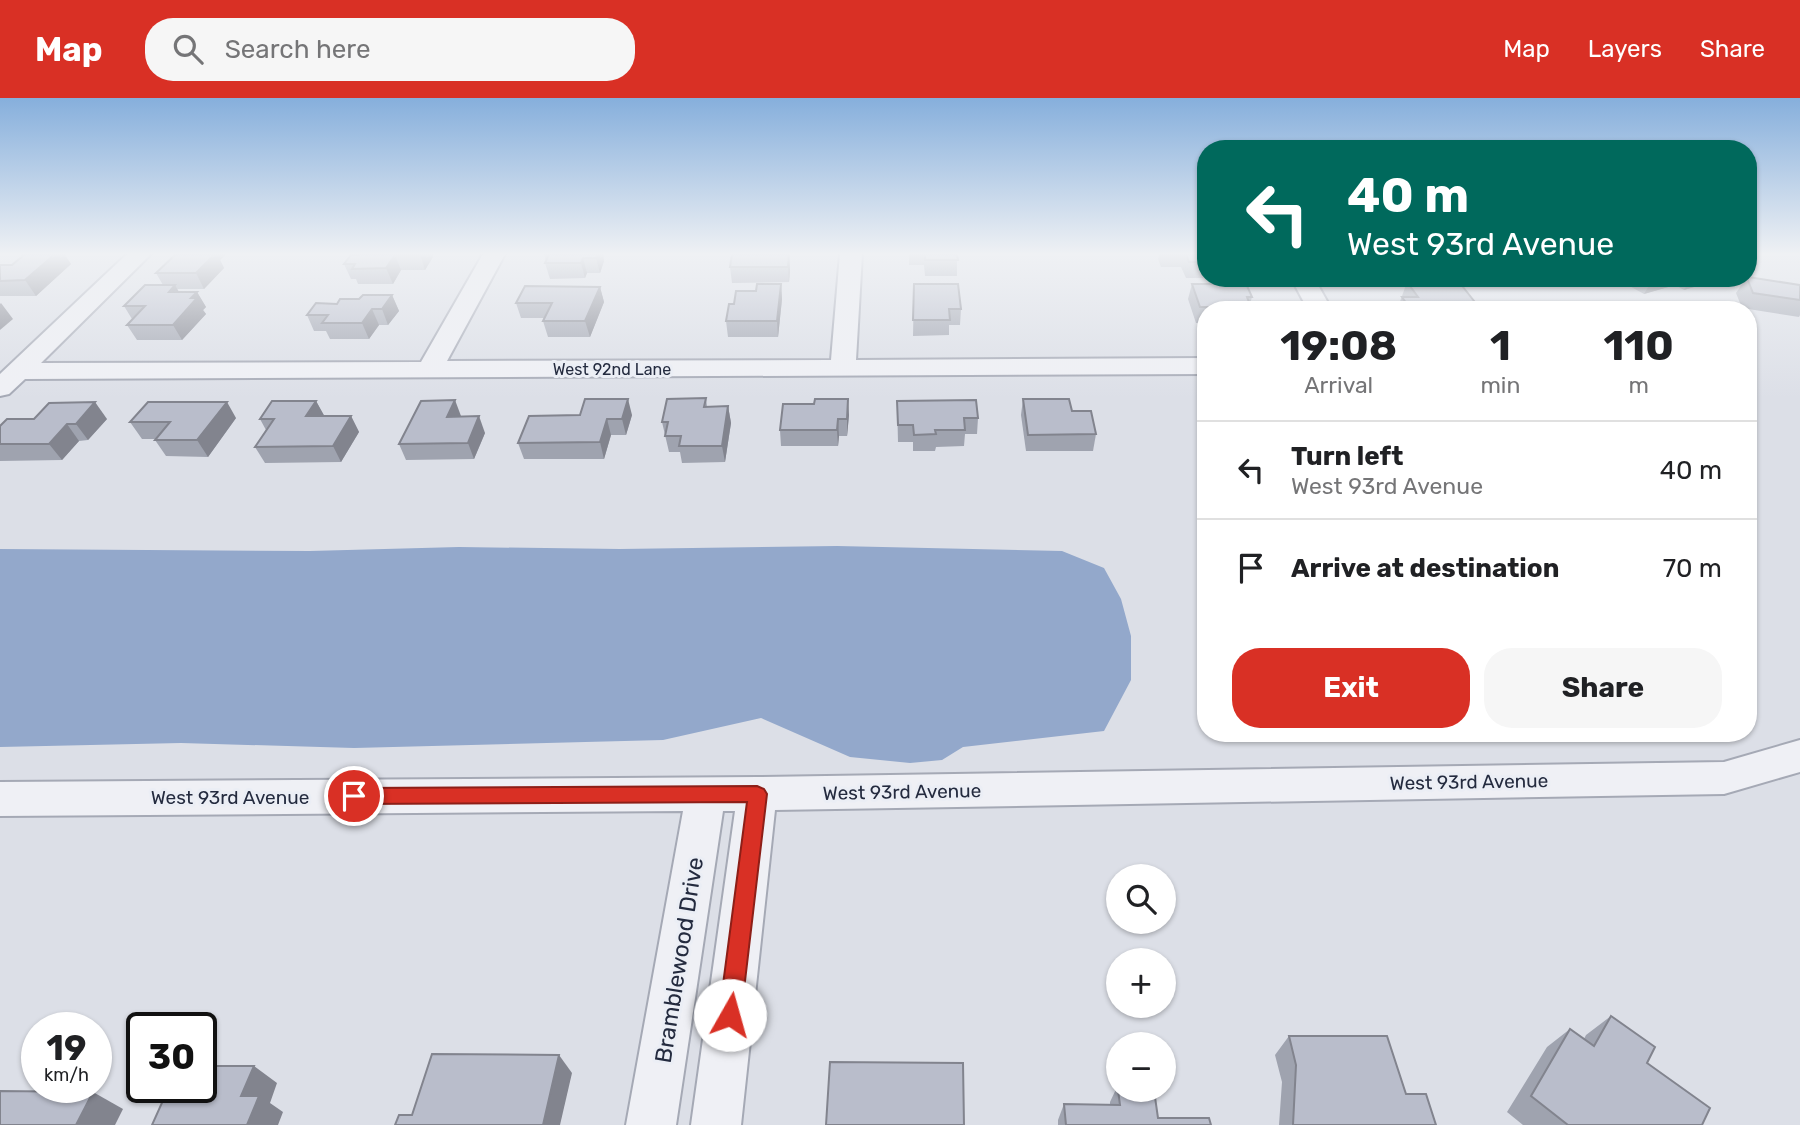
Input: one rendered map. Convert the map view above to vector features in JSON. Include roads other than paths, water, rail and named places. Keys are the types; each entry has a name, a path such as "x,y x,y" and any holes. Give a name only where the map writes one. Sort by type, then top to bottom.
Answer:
{"street":[{"path":"9,379 89,302"},
{"path":"429,370 467,302"},
{"path":"843,368 847,302"},
{"name":"West 92nd Lane","path":"9,379 429,370 1197,366"},
{"name":"West 93rd Avenue","path":"0,799 757,794 1724,778 1800,757"},
{"name":"Bramblewood Drive","path":"651,1125 706,794"},
{"path":"716,1125 757,794"}],"water":[{"path":"837,546 1062,551 1104,568 1121,599 1131,636 1131,680 1104,731 963,747 942,760 910,763 850,757 761,718 663,740 354,748 181,743 0,747 0,549 310,551 459,547 620,549"}]}
